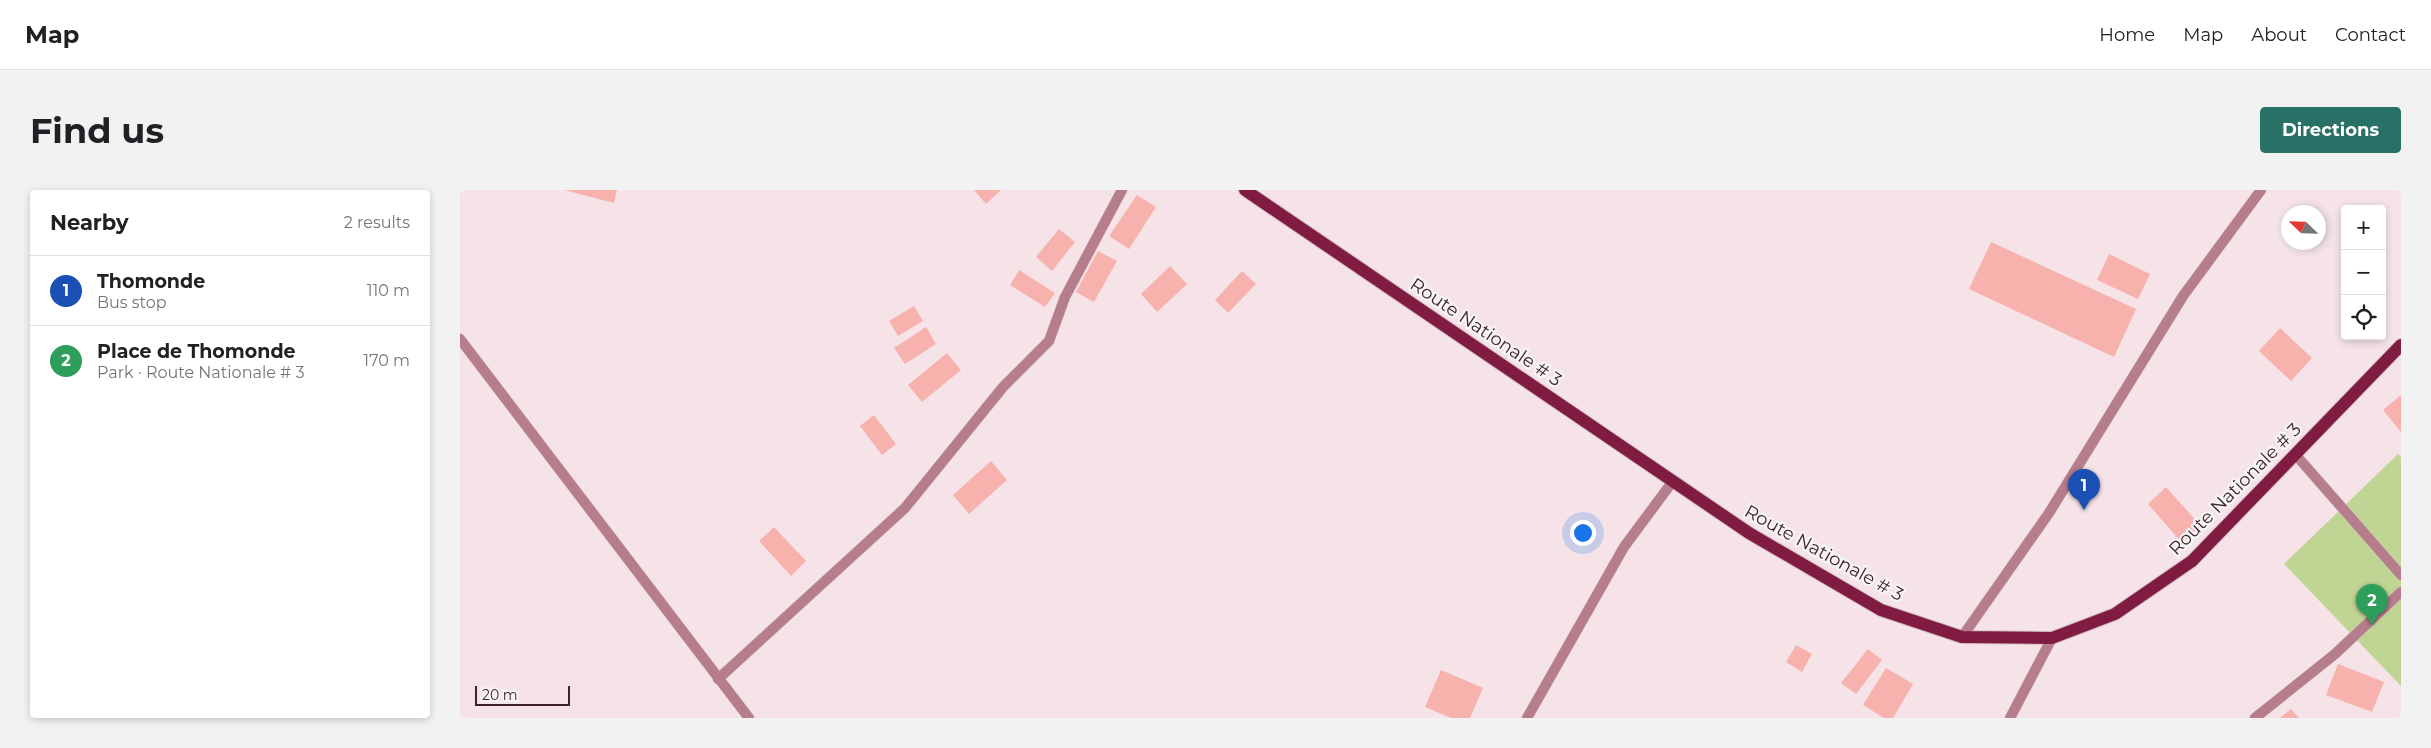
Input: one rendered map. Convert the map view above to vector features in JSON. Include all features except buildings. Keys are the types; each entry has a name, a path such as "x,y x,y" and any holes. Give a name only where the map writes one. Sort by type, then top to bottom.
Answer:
{"main road":[{"name":"Route Nationale # 3","path":"1245,190 1749,533 1881,610 1962,637 2052,638 2115,614 2192,561 2401,345"}],"street":[{"path":"718,679 905,508 1003,387 1049,341 1065,297 1122,190"},
{"path":"1962,637 2049,513 2183,296 2261,190"},
{"path":"460,339 749,718"},
{"path":"2295,454 2401,575"},
{"path":"1527,718 1624,547 1673,481"},
{"path":"2255,718 2335,654 2401,592"},
{"path":"2010,718 2052,638"}],"green space":[{"path":"2398,454 2401,457 2401,686 2284,564"}],"place":[{"name":"Thomonde","path":"2084,510"},
{"name":"Place de Thomonde","path":"2372,625"}]}
